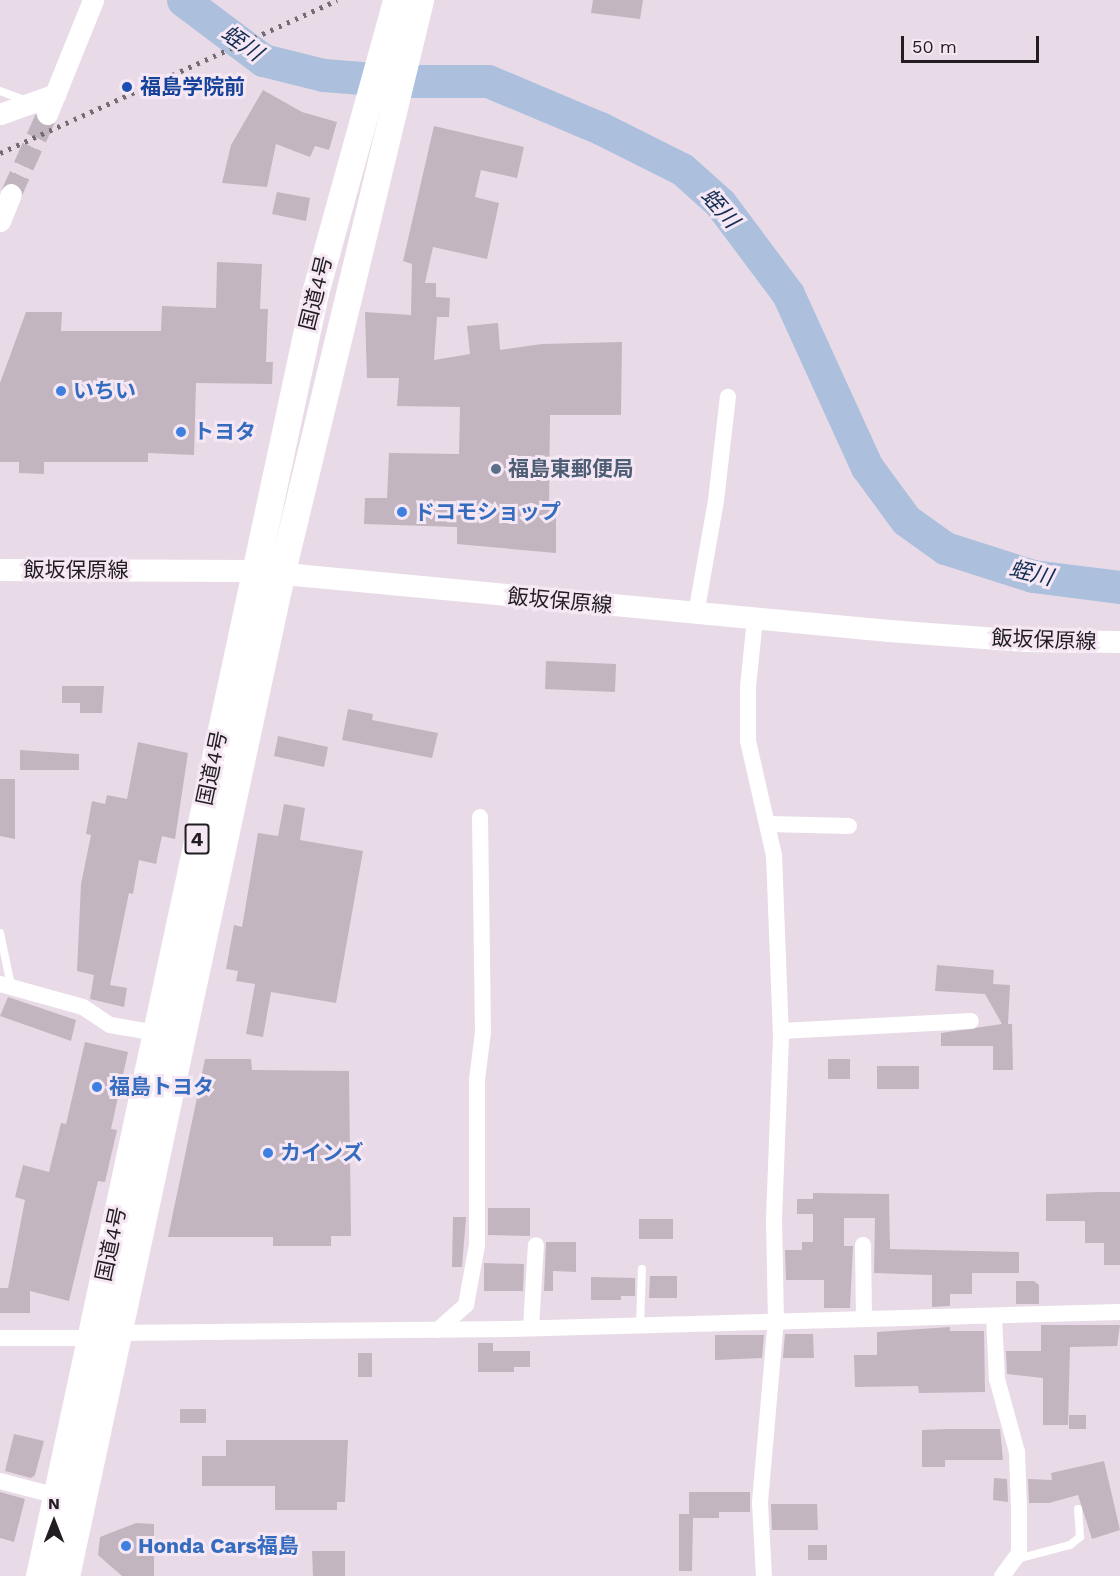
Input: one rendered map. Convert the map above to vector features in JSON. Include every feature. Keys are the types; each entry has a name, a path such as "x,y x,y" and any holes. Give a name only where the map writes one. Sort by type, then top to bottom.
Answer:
{"highway":[{"name":"国道4号","path":"66,1576 281,575 378,108 391,58 396,0"},
{"name":"国道4号","path":"391,58 420,0"},
{"name":"国道4号","path":"39,1576 157,1034 253,571 315,293 378,108"}],"main road":[{"name":"飯坂保原線","path":"0,570 253,571 696,614 1026,642 1120,642"}],"street":[{"path":"47,114 93,0"},
{"path":"0,114 27,102 56,94"},
{"path":"0,221 11,194"},
{"path":"696,614 716,500 728,398"},
{"path":"755,619 748,687 748,741 774,855 781,1031 774,1219 776,1319 762,1455 760,1547 764,1576"},
{"path":"438,1330 466,1305 477,1245 477,1080 483,1032 480,817"},
{"path":"768,824 849,826"},
{"path":"5,984 83,1007 110,1025 157,1034"},
{"path":"781,1031 971,1021"},
{"path":"531,1328 536,1245"},
{"path":"863,1245 864,1318"},
{"path":"117,1333 438,1330 776,1319 1120,1312"},
{"path":"994,1316 997,1379 1017,1452 1019,1553 1002,1576"},
{"path":"0,1338 91,1338"},
{"path":"0,1481 57,1496"}],"lane":[{"path":"0,91 27,102"},
{"path":"0,933 5,984"},
{"path":"640,1325 642,1269"},
{"path":"1016,1560 1070,1545 1080,1537 1078,1509"}],"building":[{"path":"593,0 643,0 640,19 591,13"},
{"path":"263,90 302,112 337,122 329,150 315,146 310,157 276,144 267,187 222,183 231,145"},
{"path":"434,126 524,147 517,178 481,170 475,197 499,203 487,259 433,247 425,283 436,283 436,297 450,298 449,317 437,317 434,360 470,354 467,326 498,323 500,350 542,344 622,342 621,415 550,415 549,509 556,509 556,553 457,544 457,527 364,524 365,498 387,498 389,453 459,454 460,407 397,406 399,378 367,378 365,312 411,315 412,264 403,261"},
{"path":"277,192 310,198 306,221 272,214"},
{"path":"217,262 262,264 260,309 268,309 266,362 273,362 272,384 196,383 194,455 148,453 148,462 44,462 44,474 19,473 19,462 0,462 0,383 26,312 62,312 61,331 161,331 162,306 216,308"},
{"path":"546,661 616,664 615,692 545,689"},
{"path":"62,686 104,686 102,713 80,713 80,703 62,703"},
{"path":"348,709 373,714 372,720 438,733 432,758 342,740"},
{"path":"278,736 328,747 324,767 274,756"},
{"path":"138,742 188,753 175,839 162,836 156,864 139,860 133,894 129,893 110,985 127,988 124,1007 90,999 94,975 77,971 81,884 91,835 86,834 92,801 105,804 107,795 127,799"},
{"path":"20,750 79,754 79,770 20,770"},
{"path":"0,779 15,779 15,839 0,836"},
{"path":"284,804 305,808 300,840 363,851 336,1003 271,992 263,1037 246,1034 255,984 236,981 238,971 226,969 234,925 242,927 258,833 278,836"},
{"path":"937,965 994,970 993,984 1010,985 1008,1024 1012,1024 1013,1070 993,1070 993,1046 941,1046 941,1033 1002,1024 985,994 935,991"},
{"path":"8,997 76,1020 71,1041 0,1016"},
{"path":"85,1042 128,1052 111,1129 117,1130 105,1182 98,1181 69,1301 30,1291 30,1313 0,1313 0,1288 8,1288 25,1200 15,1197 23,1165 49,1172 61,1123 66,1124"},
{"name":"カインズ","path":"205,1059 251,1059 252,1070 349,1071 351,1236 331,1236 331,1246 273,1246 273,1237 168,1237"},
{"path":"828,1059 850,1059 850,1079 828,1079"},
{"path":"877,1066 919,1066 919,1089 877,1089"},
{"path":"1120,1192 1120,1265 1104,1265 1104,1243 1085,1243 1085,1221 1046,1221 1046,1194"},
{"path":"813,1193 889,1194 890,1249 1019,1252 1019,1273 972,1273 972,1294 950,1294 950,1306 932,1307 932,1275 874,1273 875,1218 844,1218 844,1246 853,1246 850,1308 824,1308 824,1280 786,1280 785,1250 802,1250 802,1242 813,1242 813,1214 797,1214 797,1199 813,1199"},
{"path":"488,1208 530,1208 530,1236 488,1235"},
{"path":"453,1217 466,1217 462,1267 452,1267"},
{"path":"639,1219 673,1219 673,1239 639,1239"},
{"path":"546,1242 576,1242 576,1272 553,1271 553,1291 544,1291"},
{"path":"484,1263 524,1264 523,1291 484,1291"},
{"path":"650,1276 677,1276 677,1298 649,1298"},
{"path":"591,1277 635,1278 635,1296 621,1296 621,1300 591,1300"},
{"path":"1016,1281 1034,1281 1039,1285 1039,1304 1016,1304"},
{"path":"1041,1325 1120,1325 1117,1346 1070,1347 1068,1425 1043,1425 1043,1378 1007,1374 1006,1351 1041,1351"},
{"path":"950,1327 950,1331 984,1331 985,1392 919,1393 918,1386 855,1387 854,1355 877,1355 877,1332"},
{"path":"785,1334 813,1334 814,1358 783,1358"},
{"path":"715,1335 764,1335 762,1358 715,1360"},
{"path":"478,1343 493,1343 493,1351 530,1351 530,1367 514,1367 514,1372 478,1372"},
{"path":"358,1353 372,1353 372,1377 358,1377"},
{"path":"180,1409 206,1409 206,1423 180,1423"},
{"path":"1069,1415 1086,1415 1086,1429 1069,1429"},
{"path":"1000,1429 1003,1460 945,1460 945,1467 922,1467 922,1430"},
{"path":"14,1434 44,1441 35,1475 31,1478 5,1471"},
{"path":"226,1440 348,1440 345,1502 337,1502 337,1510 275,1510 275,1486 202,1486 202,1456 226,1456"},
{"path":"1104,1461 1120,1530 1092,1539 1078,1495 1049,1503 1029,1503 1028,1479 1052,1480 1051,1473"},
{"path":"994,1478 1007,1479 1008,1502 993,1500"},
{"path":"0,1492 25,1499 14,1542 0,1538"},
{"path":"689,1492 750,1492 750,1512 719,1512 719,1518 693,1518 692,1571 679,1571 679,1514 689,1514"},
{"path":"771,1504 817,1504 818,1530 772,1530"},
{"name":"Honda Cars福島","path":"136,1523 154,1524 154,1576 122,1576 98,1555 100,1537"},
{"path":"808,1545 827,1545 827,1560 808,1560"},
{"path":"312,1551 345,1551 345,1576 313,1576"}],"waterway":[{"name":"蛭川","path":"183,0 263,60 323,75 401,81 488,81 600,128 682,169 720,203 788,294 867,467 906,520 945,548 1033,576 1120,587"}],"tunnel":[{"path":"11,194 47,114"}],"railway":[{"path":"0,153 337,0"}],"place":[{"name":"福島学院前","path":"127,87"},
{"name":"いちい","path":"61,391"},
{"name":"トヨタ","path":"181,432"},
{"name":"福島東郵便局","path":"496,469"},
{"name":"ドコモショップ","path":"402,512"},
{"name":"福島トヨタ","path":"97,1087"},
{"name":"カインズ","path":"268,1153"},
{"name":"Honda Cars福島","path":"126,1546"}]}
